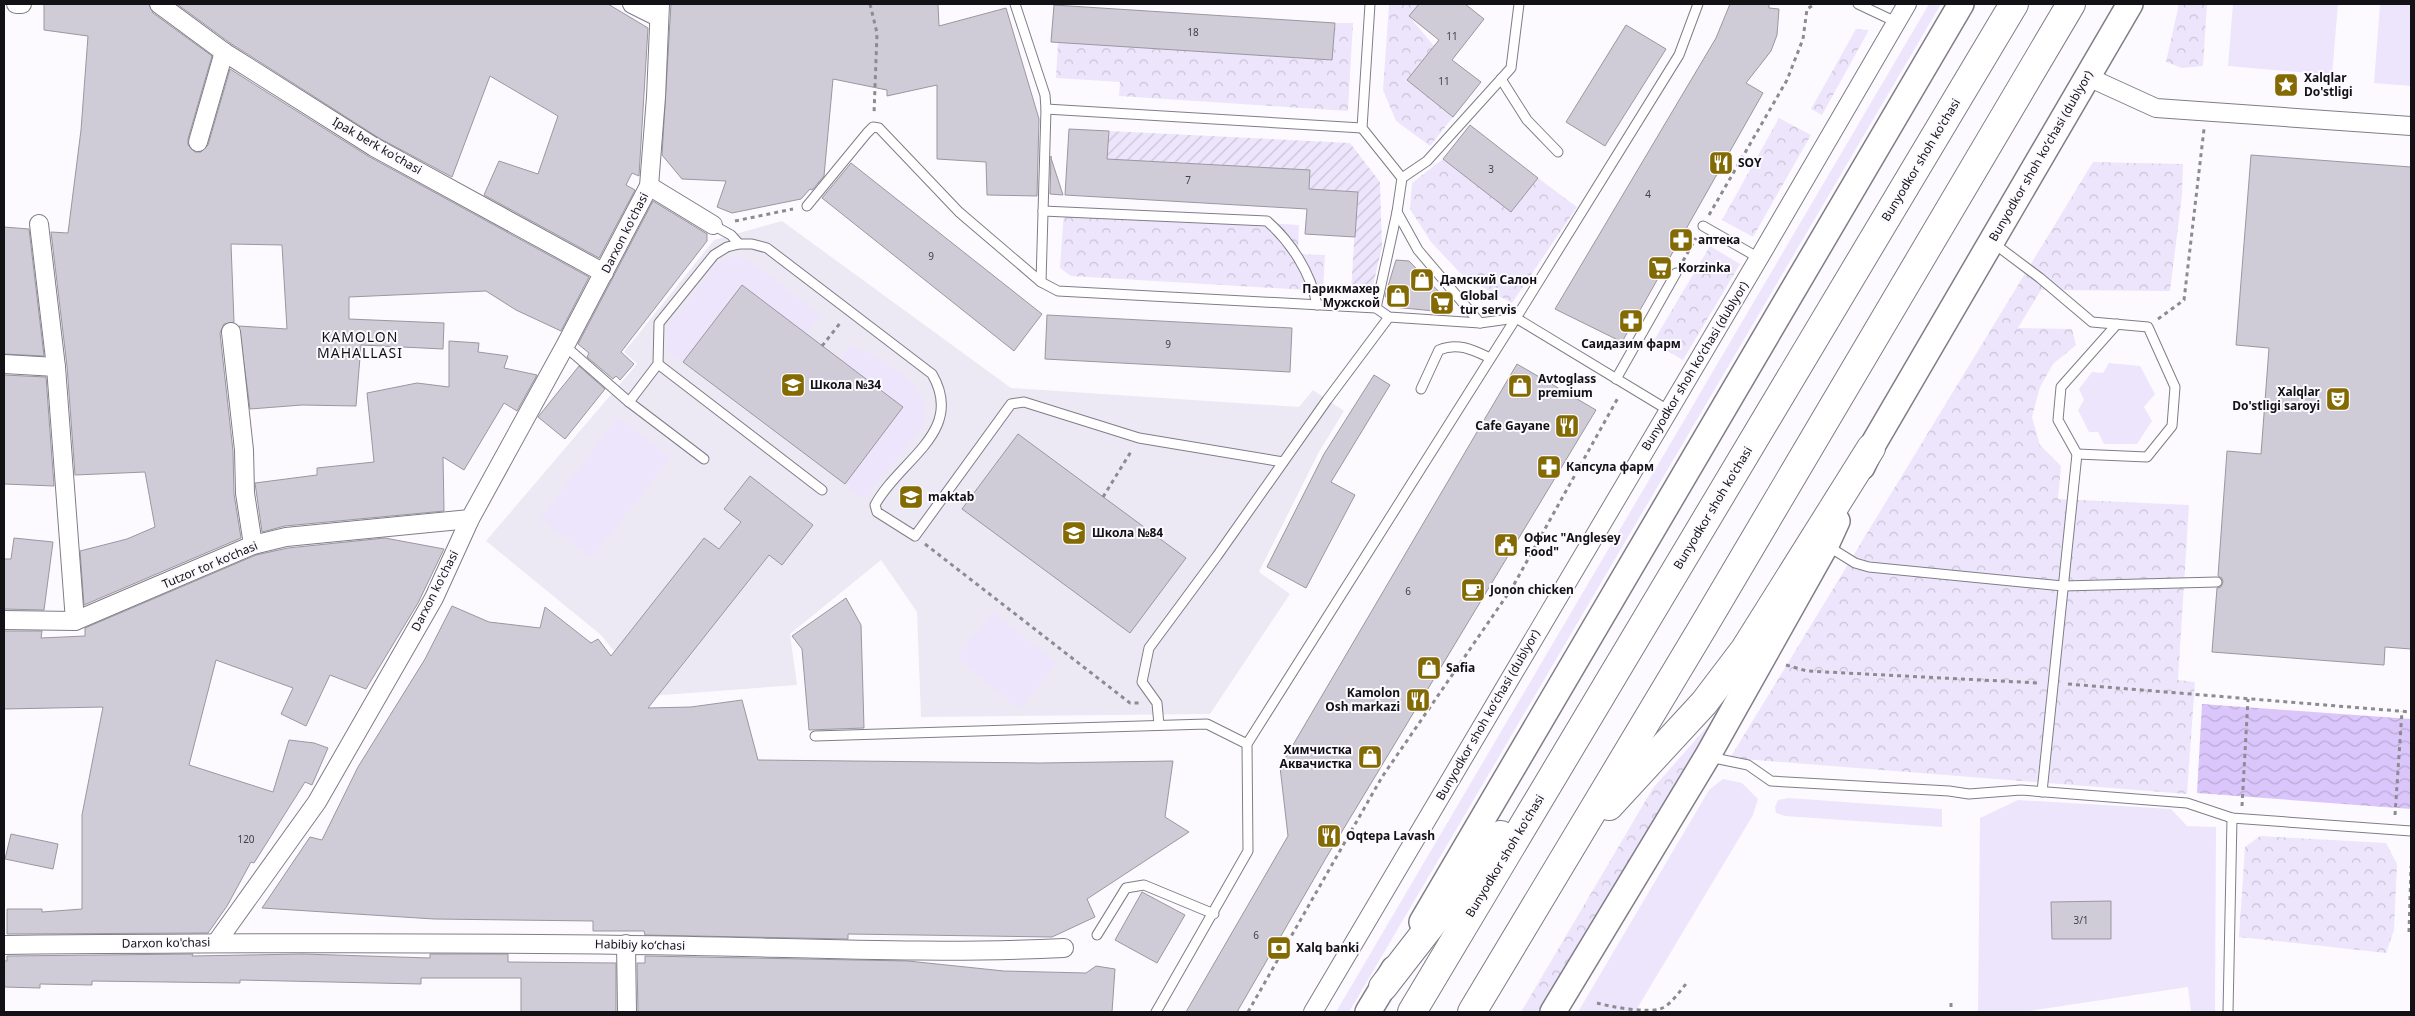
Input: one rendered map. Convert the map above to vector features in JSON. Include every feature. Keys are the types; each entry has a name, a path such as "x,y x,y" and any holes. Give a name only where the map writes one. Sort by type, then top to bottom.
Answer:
{"main road":[{"name":"Bunyodkor shoh ko'chasi","path":"1412,1012 2014,4"},
{"path":"1472,1012 2071,4"},
{"path":"1570,848 1704,703 1745,649 1870,448"},
{"path":"1383,987 1515,816 1603,692"}],"street":[{"path":"16,4 22,4"},
{"name":"Ipak berk ko'chasi","path":"159,4 224,52 374,147 604,273"},
{"name":"Darxon ko'chasi","path":"4,945 216,943 317,802 434,598 470,519 565,346 649,186 656,97 659,10 632,4"},
{"name":"Bunyodkor shoh koʻchasi (dublyor)","path":"1314,1012 1907,4"},
{"path":"1368,1012 1960,4"},
{"name":"Bunyodkor shoh koʻchasi (dublyor)","path":"1553,1012 1707,757 1826,545 1870,448 2130,4"},
{"path":"198,142 224,52"},
{"path":"2088,77 2156,108 2411,126"},
{"path":"649,186 713,225"},
{"path":"39,224 56,367 75,621"},
{"path":"231,332 244,450 245,494 253,545"},
{"path":"4,364 56,367"},
{"name":"Tutzor tor ko‘chasi","path":"4,620 75,621 253,545 286,537 470,519"},
{"name":"Habibiy koʻchasi","path":"216,943 626,944 999,951 1064,948"},
{"path":"626,944 627,1012"}],"lane":[{"path":"1015,4 1045,95 1041,282"},
{"path":"1370,4 1362,128 1402,178 1397,212 1376,308"},
{"path":"1402,178 1427,161 1511,68 1519,4"},
{"path":"1156,1012 1214,914 1248,851 1247,744 1516,318 1678,55 1698,4"},
{"path":"1858,4 1896,22"},
{"path":"1501,79 1527,120 1558,152"},
{"path":"1046,109 1362,128"},
{"path":"807,206 873,127 879,128 959,212 1041,282 1058,291 1376,308 1389,317 1480,323 1516,318 1668,410"},
{"path":"1043,211 1267,221 1289,242 1313,284 1317,305"},
{"path":"1397,212 1418,250 1480,323"},
{"path":"713,225 731,235 740,244"},
{"path":"1703,226 1759,258"},
{"path":"1991,242 2040,278 2092,322 2148,327 2175,386 2172,426 2147,457 2077,454"},
{"path":"629,402 658,364 659,323 714,255 727,247 752,244 767,248 924,368 936,382 942,401 942,414 936,431 875,504 877,512 915,536 1011,404 1024,402 1139,438 1283,462"},
{"path":"1616,379 1676,273"},
{"path":"1159,725 1157,703 1142,682 1149,648 1389,317"},
{"path":"2042,792 2077,454 2058,420 2061,386 2117,324"},
{"path":"1421,389 1439,350 1451,345 1475,351 1490,358"},
{"path":"565,346 629,402 704,459"},
{"path":"658,364 822,490"},
{"path":"1826,545 1855,563 1869,567 2063,586 2217,582"},
{"path":"816,736 1207,724 1247,744"},
{"path":"1707,757 1748,765 1771,781 1949,791 1969,794 2021,790 2187,803 2236,819 2411,830"},
{"path":"2228,1012 2236,819"},
{"path":"1097,935 1126,888 1144,885 1214,914"}],"path":[{"path":"870,4 877,34 873,127"},
{"path":"1676,273 1787,80 1803,39 1807,9 1815,4"},
{"path":"2148,327 2184,300 2206,112"},
{"path":"713,225 807,206"},
{"path":"822,346 841,322"},
{"path":"1248,1012 1382,777 1512,588 1625,384"},
{"path":"1103,497 1139,438"},
{"path":"915,536 1130,703 1157,703"},
{"path":"1786,665 1807,671 2053,683 2411,712"},
{"path":"2236,819 2248,699"},
{"path":"2394,829 2402,711"},
{"path":"2409,932 2411,866"},
{"path":"1596,1004 1620,1009 1660,1009 1673,1000 1686,984"},
{"path":"1951,1004 1952,1012"}],"shaded area":[{"name":"maktab","path":"782,221 1011,388 1299,407 1313,390 1344,411 1319,452 1259,572 1290,594 1210,714 921,717 917,612 881,560 790,634 797,685 650,696 601,635 486,541 637,364 624,352 714,240"}],"green space":[{"path":"1389,4 1419,4 1409,16 1434,46 1407,80 1453,117 1430,146 1396,121 1383,90"},
{"path":"1929,4 1941,4 1349,1012 1336,1012"},
{"path":"2179,4 2207,4 2203,66 2182,68 2166,62"},
{"path":"2233,4 2338,4 2332,75 2228,66"},
{"path":"2380,4 2411,4 2411,86 2374,83"},
{"path":"1335,23 1353,23 1348,111 1119,96 1120,82 1056,78 1058,42 1332,60"},
{"path":"1856,29 1869,30 1822,115 1811,109"},
{"path":"1779,118 1811,135 1753,237 1722,220"},
{"path":"1109,131 1350,143 1380,182 1382,247 1371,293 1351,292 1357,192 1309,189 1310,170 1107,159"},
{"path":"1443,159 1511,212 1538,178 1577,207 1512,303 1464,277 1431,242 1410,209 1412,183"},
{"path":"2093,162 2183,164 2182,195 2170,291 2041,290 2018,328 2072,329 2076,345 2053,364 2040,387 2032,417 2040,445 2061,466 2058,499 2189,505 2178,680 2195,682 2187,794 1730,758"},
{"path":"1064,210 1299,225 1298,254 1325,255 1323,291 1071,276 1060,268"},
{"path":"1710,246 1740,264 1683,360 1653,342"},
{"path":"729,257 744,257 749,260 821,315 806,334 742,286 683,362 668,351 667,327 717,264"},
{"path":"852,344 865,354 868,350 909,380 917,389 925,410 924,424 864,500 845,484 903,407 840,360"},
{"path":"2109,363 2140,366 2155,394 2144,407 2152,421 2137,444 2104,444 2098,432 2089,432 2078,410 2084,400 2079,389 2092,372 2103,373"},
{"path":"618,417 671,457 592,558 540,518"},
{"path":"993,612 1057,663 1020,709 956,657"},
{"path":"1714,719 1540,1012 1521,1012 1653,788"},
{"path":"1723,779 1742,783 1758,799 1753,815 1635,1012 1578,1012 1709,790"},
{"path":"1789,798 1942,809 1942,827 1785,816 1776,813 1775,807 1778,800"},
{"path":"2018,800 2171,809 2187,826 2216,827 2215,1012 2191,1012 2188,987 2022,1012 1978,1012 1980,818"},
{"path":"2260,836 2386,843 2397,864 2394,930 2386,953 2239,937 2245,847"}],"water":[{"path":"2202,704 2411,719 2411,809 2197,793"}],"building":[{"path":"44,4 149,4 153,13 212,56 188,139 188,145 195,152 201,152 208,145 230,69 368,156 589,277 561,331 516,310 486,291 349,297 349,319 444,323 443,349 361,345 356,406 302,405 250,409 239,326 287,329 282,245 231,244 234,322 224,324 220,333 233,451 234,494 241,538 84,605 80,551 127,539 155,527 145,472 75,475 67,366 51,232 68,233 81,130 88,36 44,30"},
{"path":"177,4 608,4 648,28 639,176 632,173 626,185 635,190 599,258 484,195 499,161 538,174 558,116 490,76 452,177 379,138 230,43"},
{"path":"671,4 938,4 939,26 1006,8 1039,119 1037,196 987,195 986,162 937,159 937,85 887,96 887,90 833,79 824,176 812,190 810,189 801,199 732,213 717,207 726,181 682,179 662,155"},
{"path":"1419,4 1465,4 1484,19 1452,60 1481,82 1453,117 1407,80 1439,40 1409,16"},
{"path":"1730,4 1769,4 1769,8 1779,9 1777,35 1771,51 1746,83 1763,93 1622,342 1555,309 1716,38"},
{"path":"1054,5 1335,23 1332,60 1051,42"},
{"path":"1626,25 1666,49 1605,146 1566,122"},
{"path":"1470,125 1538,178 1511,212 1443,159"},
{"path":"1069,129 1109,131 1107,159 1310,170 1309,189 1358,192 1355,237 1305,234 1307,209 1065,195"},
{"name":"Xalqlar Do'stligi saroyi","path":"2251,155 2411,167 2411,649 2385,647 2384,665 2212,652 2217,588 2221,587 2223,582 2222,578 2218,576 2227,451 2261,454 2269,348 2236,345"},
{"path":"1051,156 1051,158 1063,195 1050,194"},
{"path":"851,163 1042,314 1014,351 822,198"},
{"path":"653,201 707,234 707,241 621,352 634,364 620,380 616,376 613,379 587,357 589,353 578,344"},
{"path":"4,227 29,229 44,356 4,354"},
{"path":"1396,260 1409,261 1449,302 1445,312 1393,307 1385,296"},
{"name":"Школа №34","path":"742,285 903,407 845,484 683,362"},
{"path":"1047,315 1292,328 1290,372 1045,359"},
{"path":"449,341 479,343 478,352 508,356 504,368 537,375 517,411 504,403 464,470 443,457 444,511 285,526 262,532 255,483 317,475 317,468 374,462 367,393 417,383 449,387"},
{"path":"1517,364 1596,410 1326,858 1237,1012 1186,1012 1288,836 1280,767"},
{"path":"579,366 605,389 565,439 538,417"},
{"path":"4,375 46,377 54,486 4,484"},
{"path":"1374,375 1390,385 1331,482 1355,495 1306,588 1267,567 1324,454"},
{"name":"Школа №84","path":"1018,434 1186,558 1130,633 962,509"},
{"path":"750,476 813,525 782,565 769,555 648,708 691,707 742,700 758,760 1040,763 1173,761 1165,817 1189,832 1087,899 1095,917 1052,937 848,934 848,939 645,935 644,931 593,931 593,921 434,919 262,908 310,837 322,840 358,767 425,659 452,606 489,622 540,628 545,607 591,643 598,639 611,656 704,538 719,549 741,522 724,509"},
{"path":"14,538 53,542 44,610 4,609 4,559 11,559"},
{"path":"385,538 444,549 418,603 366,689 330,675 306,726 281,714 293,688 216,660 189,765 273,792 289,740 314,743 328,748 312,785 305,782 254,863 251,862 227,906 208,933 7,934 7,909 42,909 42,912 82,909 82,815 103,707 4,709 4,631 42,631 41,638 85,636 85,628 256,555 288,548"},
{"path":"846,598 861,625 864,728 809,730 802,649 792,636"},
{"path":"11,834 58,844 53,869 5,859"},
{"path":"1142,892 1185,915 1157,963 1115,940"},
{"path":"2111,901 2111,939 2052,939 2051,902"},
{"path":"193,954 192,956 303,954 430,958 430,954 508,954 508,962 616,963 616,1012 521,1012 521,978 421,978 421,984 240,980 240,983 92,981 92,985 40,984 40,988 4,987 4,961 7,961 7,956"},
{"path":"645,956 908,961 1004,971 1086,973 1096,966 1115,969 1112,1012 638,1012 637,963 645,963"}],"place":[{"name":"Xalqlar Do'stligi","path":"2286,85"},
{"name":"SOY","path":"1721,163"},
{"name":"аптека","path":"1681,240"},
{"name":"Korzinka","path":"1660,268"},
{"name":"Дамский Салон","path":"1422,280"},
{"name":"Парикмахер Мужской","path":"1398,296"},
{"name":"Global tur servis","path":"1442,303"},
{"name":"Саидазим фарм","path":"1631,321"},
{"name":"Школа №34","path":"793,385"},
{"name":"Avtoglass premium","path":"1520,386"},
{"name":"Xalqlar Do'stligi saroyi","path":"2338,399"},
{"name":"Cafe Gayane","path":"1567,426"},
{"name":"Капсула фарм","path":"1549,467"},
{"name":"maktab","path":"911,497"},
{"name":"Школа №84","path":"1074,533"},
{"name":"Офис \"Anglesey Food\"","path":"1506,545"},
{"name":"Jonon chicken","path":"1473,590"},
{"name":"Safia","path":"1429,668"},
{"name":"Kamolon Osh markazi","path":"1418,700"},
{"name":"Химчистка Аквачистка","path":"1370,757"},
{"name":"Oqtepa Lavash","path":"1329,836"},
{"name":"Xalq banki","path":"1279,948"}],"district":[{"name":"KAMOLON MAHALLASI","path":"360,346"}]}
